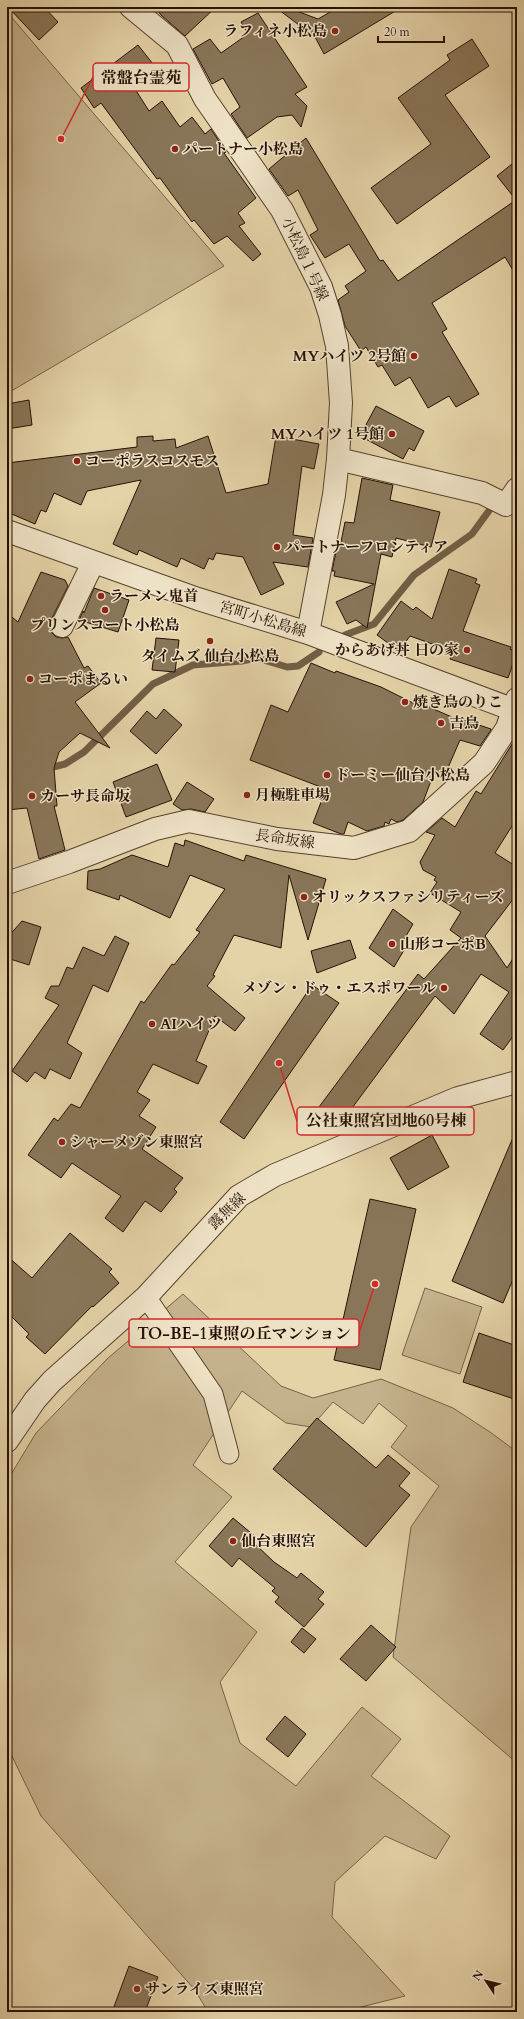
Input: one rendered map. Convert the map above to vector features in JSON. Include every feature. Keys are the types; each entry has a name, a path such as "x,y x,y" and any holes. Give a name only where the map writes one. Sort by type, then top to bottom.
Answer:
{"street":[{"name":"小松島１号線","path":"131,7 177,45 205,99 282,210 321,287 330,315 337,346 341,403 338,459 334,496 308,633"},
{"path":"338,459 482,493 513,503"},
{"name":"宮町小松島線","path":"7,531 93,563 198,599 308,633 516,706"},
{"path":"62,626 93,563"},
{"name":"長命坂線","path":"7,882 69,862 155,830 189,821 277,840 354,848 409,831 484,763 507,728 516,706"},
{"name":"露無線","path":"7,1441 35,1400 52,1380 146,1297 239,1196 275,1175 458,1098 517,1082"},
{"path":"146,1297 213,1394 228,1454"}],"shaded area":[{"path":"7,12 224,266 13,390 7,389"},
{"path":"425,1288 482,1307 460,1374 402,1355"},
{"path":"183,1294 281,1386 313,1398 381,1379 453,1408 517,1452 517,1763 393,1657 411,1527 439,1486 391,1447 407,1426 379,1403 363,1424 333,1402 311,1427 286,1423 242,1391 193,1465 232,1497 175,1562 257,1632 220,1682 240,1743 296,1786 362,1707 401,1739 371,1776 450,1836 436,1859 385,1836 335,1882 332,1917 405,1996 341,2012 208,2012 195,1990 41,1816 7,1746 7,1481 36,1433 107,1359"}],"building":[{"path":"8,7 44,7 58,22 39,40"},
{"path":"155,7 216,7 185,36 161,15"},
{"name":"ラフィネ小松島","path":"280,7 286,7 318,19 339,7 402,7 324,54 315,37 279,10"},
{"path":"258,13 307,87 295,94 307,106 301,127 292,115 277,117 247,138 231,114 240,107 223,78 212,84 193,49 210,39 221,53 248,34 241,22"},
{"path":"472,39 489,66 445,95 490,157 397,224 371,188 431,144 398,98 450,60 447,55"},
{"path":"138,45 153,64 130,81 149,111 162,101 180,127 192,117 205,134 211,129 226,152 224,153 256,198 238,213 245,223 239,226 261,254 253,261 227,236 214,244 194,220 192,222 160,178 157,179 101,103 94,108 81,88"},
{"path":"306,138 380,261 383,260 398,281 516,200 497,176 517,160 517,277 505,257 432,303 447,329 442,332 479,394 456,407 449,396 428,408 410,377 395,386 382,365 378,367 366,347 361,351 345,326 338,300 349,292 345,286 366,271 349,244 325,258 310,235 318,230 298,190 288,196 269,169"},
{"path":"29,400 32,425 7,429 7,404"},
{"name":"MYハイツ 1号館","path":"376,406 424,431 414,451 409,448 403,459 360,436"},
{"path":"153,436 153,441 175,439 176,448 208,436 226,493 268,484 276,436 319,444 314,469 302,466 293,535 313,538 308,567 273,562 284,584 261,595 243,557 216,553 213,560 209,558 204,569 181,558 177,567 139,550 137,555 113,544 141,480 87,491 81,505 54,493 46,512 41,510 35,524 7,512 7,463 137,447 137,437"},
{"path":"362,478 393,485 390,500 440,512 431,547 396,538 392,557 381,554 367,628 356,620 347,624 336,602 374,584 334,576 335,571 332,571 338,542 341,542 345,522 354,523"},
{"path":"449,569 477,579 475,583 480,585 463,631 511,647 510,649 517,652 508,678 450,659 452,651 410,636 399,651 377,635 401,601 413,610 416,607 432,619"},
{"path":"41,572 65,580 68,586 51,620 50,627 52,633 56,637 68,637 84,668 88,666 101,683 75,702 110,748 80,733 59,752 54,768 57,806 54,806 65,850 39,859 27,808 7,810 7,613 18,622"},
{"name":"プリンスコート小松島","path":"94,588 129,600 118,632 79,620 83,611 84,613"},
{"path":"156,638 179,640 175,672 152,670"},
{"path":"311,663 335,673 336,671 381,687 421,707 422,704 461,721 461,719 491,730 480,746 460,740 444,777 434,773 423,802 403,820 397,822 391,819 389,824 385,822 384,826 367,831 348,822 344,834 341,834 313,823 326,789 250,760 271,705 288,712"},
{"path":"164,709 182,725 156,754 130,731 147,711 156,719"},
{"path":"517,736 517,818 495,853 517,867 517,894 485,936 507,968 517,952 517,1031 503,1050 480,1034 509,992 481,974 454,1014 435,996 338,1127 316,1111 418,974 424,979 461,938 450,930 461,912 430,893 437,882 434,880 436,877 423,870 420,862 435,835 426,832 442,818 455,827 476,791 481,794"},
{"path":"157,764 172,800 126,817 113,782"},
{"path":"187,782 214,799 205,812 191,809 182,810 173,804"},
{"path":"185,840 244,861 246,855 326,879 308,940 289,875 281,948 234,935 213,975 215,976 207,986 245,1018 235,1031 215,1016 196,1061 207,1066 198,1084 153,1064 137,1092 150,1100 139,1116 156,1127 142,1149 183,1178 174,1189 177,1192 161,1212 145,1201 123,1232 105,1218 121,1196 72,1163 61,1178 28,1155 54,1118 58,1121 71,1104 80,1108 141,1001 144,1003 172,964 174,965 200,932 196,930 225,889 190,875 170,918 120,895 119,900 87,889 88,871 100,869 132,855 168,867 175,843 184,846"},
{"name":"山形コーポB","path":"393,909 413,924 402,943 407,945 394,967 369,948"},
{"path":"22,921 41,927 29,965 7,958 7,938"},
{"path":"115,936 129,943 108,992 93,985 67,1043 82,1053 70,1079 50,1069 45,1079 35,1072 27,1082 12,1071 59,1005 45,998 51,986 59,986 67,967 73,969 83,947 104,956"},
{"path":"350,940 356,958 317,973 311,951"},
{"path":"312,985 339,1003 244,1139 220,1122"},
{"path":"517,1128 517,1270 503,1303 452,1281"},
{"path":"432,1135 449,1167 408,1190 390,1158"},
{"path":"370,1199 416,1209 380,1370 334,1360"},
{"path":"70,1233 112,1269 109,1272 119,1283 93,1307 92,1306 45,1354 26,1337 29,1334 7,1312 7,1256 32,1278"},
{"path":"479,1333 517,1346 517,1400 463,1382"},
{"path":"317,1418 376,1468 388,1455 410,1473 399,1486 410,1495 366,1547 273,1469"},
{"path":"233,1518 257,1538 253,1542 274,1562 297,1578 301,1573 324,1592 318,1599 324,1604 304,1627 275,1602 279,1597 272,1591 275,1588 239,1558 232,1567 209,1546"},
{"path":"371,1625 396,1647 366,1681 340,1659"},
{"path":"302,1628 316,1639 304,1653 291,1642"},
{"path":"285,1716 306,1734 288,1757 266,1739"},
{"name":"サンライズ東照宮","path":"129,1966 158,1977 145,2012 112,2012"}],"waterway":[{"path":"345,635 374,624 414,575 472,534 491,508"},
{"path":"45,769 65,764 84,752 153,684 193,665 242,661 257,658 287,667 298,666 319,652"}],"place":[{"name":"ラフィネ小松島","path":"335,31"},
{"name":"常盤台霊苑","path":"61,139"},
{"name":"パートナー小松島","path":"175,149"},
{"name":"MYハイツ 2号館","path":"414,356"},
{"name":"MYハイツ 1号館","path":"392,434"},
{"name":"コーポラスコスモス","path":"77,461"},
{"name":"パートナーフロンティア","path":"277,547"},
{"name":"ラーメン鬼首","path":"101,596"},
{"name":"プリンスコート小松島","path":"105,610"},
{"name":"タイムズ 仙台小松島","path":"210,641"},
{"name":"からあげ丼 日の家","path":"467,650"},
{"name":"コーポまるい","path":"30,679"},
{"name":"焼き鳥のりこ","path":"405,702"},
{"name":"吉鳥","path":"441,723"},
{"name":"ドーミー仙台小松島","path":"327,775"},
{"name":"月極駐車場","path":"247,795"},
{"name":"カーサ長命坂","path":"32,796"},
{"name":"オリックスファシリティーズ","path":"304,897"},
{"name":"山形コーポB","path":"392,944"},
{"name":"メゾン・ドゥ・エスポワール","path":"444,988"},
{"name":"AIハイツ","path":"152,1024"},
{"name":"公社東照宮団地60号棟","path":"279,1063"},
{"name":"シャーメゾン東照宮","path":"62,1142"},
{"name":"TO-BE-1東照の丘マンション","path":"375,1284"},
{"name":"仙台東照宮","path":"233,1541"},
{"name":"サンライズ東照宮","path":"137,1989"}]}
